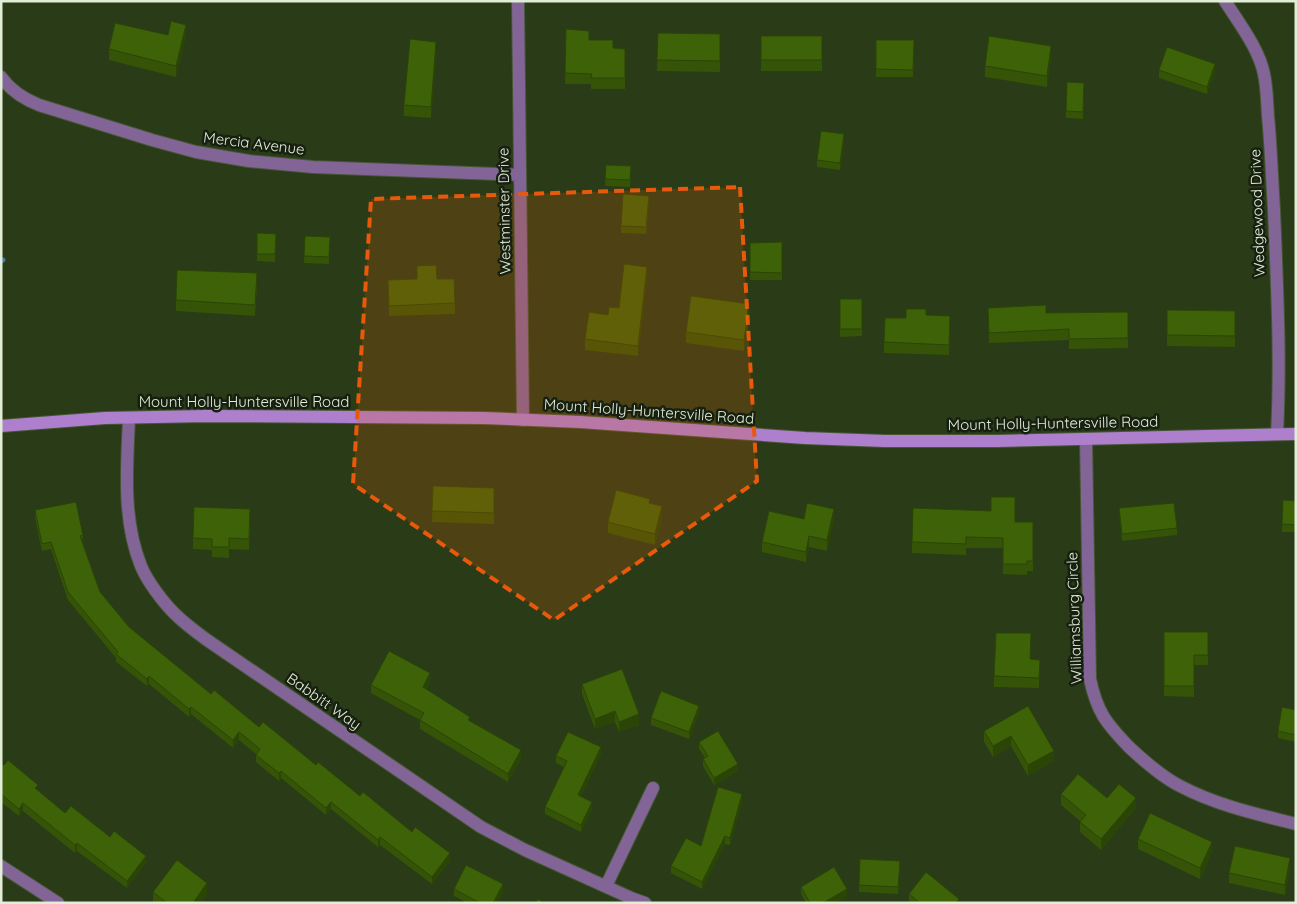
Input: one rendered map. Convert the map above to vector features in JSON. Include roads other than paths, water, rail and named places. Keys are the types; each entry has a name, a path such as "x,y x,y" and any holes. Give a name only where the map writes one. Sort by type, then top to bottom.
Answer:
{"main road":[{"name":"Mount Holly-Huntersville Road","path":"1,426 105,418 206,416 484,418 590,422 805,438 885,441 997,441 1296,434"}],"street":[{"name":"Westminster Drive","path":"518,1 523,420"},
{"name":"Wedgewood Drive","path":"1225,1 1258,55 1266,86 1278,302 1277,434"},
{"name":"Mercia Avenue","path":"1,78 12,91 25,100 196,152 249,161 313,167 520,175"},
{"name":"Babbitt Way","path":"128,418 128,514 132,539 142,568 156,591 175,614 207,640 481,827 525,850 645,903"},
{"name":"Williamsburg Circle","path":"1086,439 1090,679 1094,697 1103,716 1111,728 1134,751 1180,786 1251,813 1296,824"},
{"path":"606,886 653,788"},
{"path":"1,866 42,898 58,903"}]}
